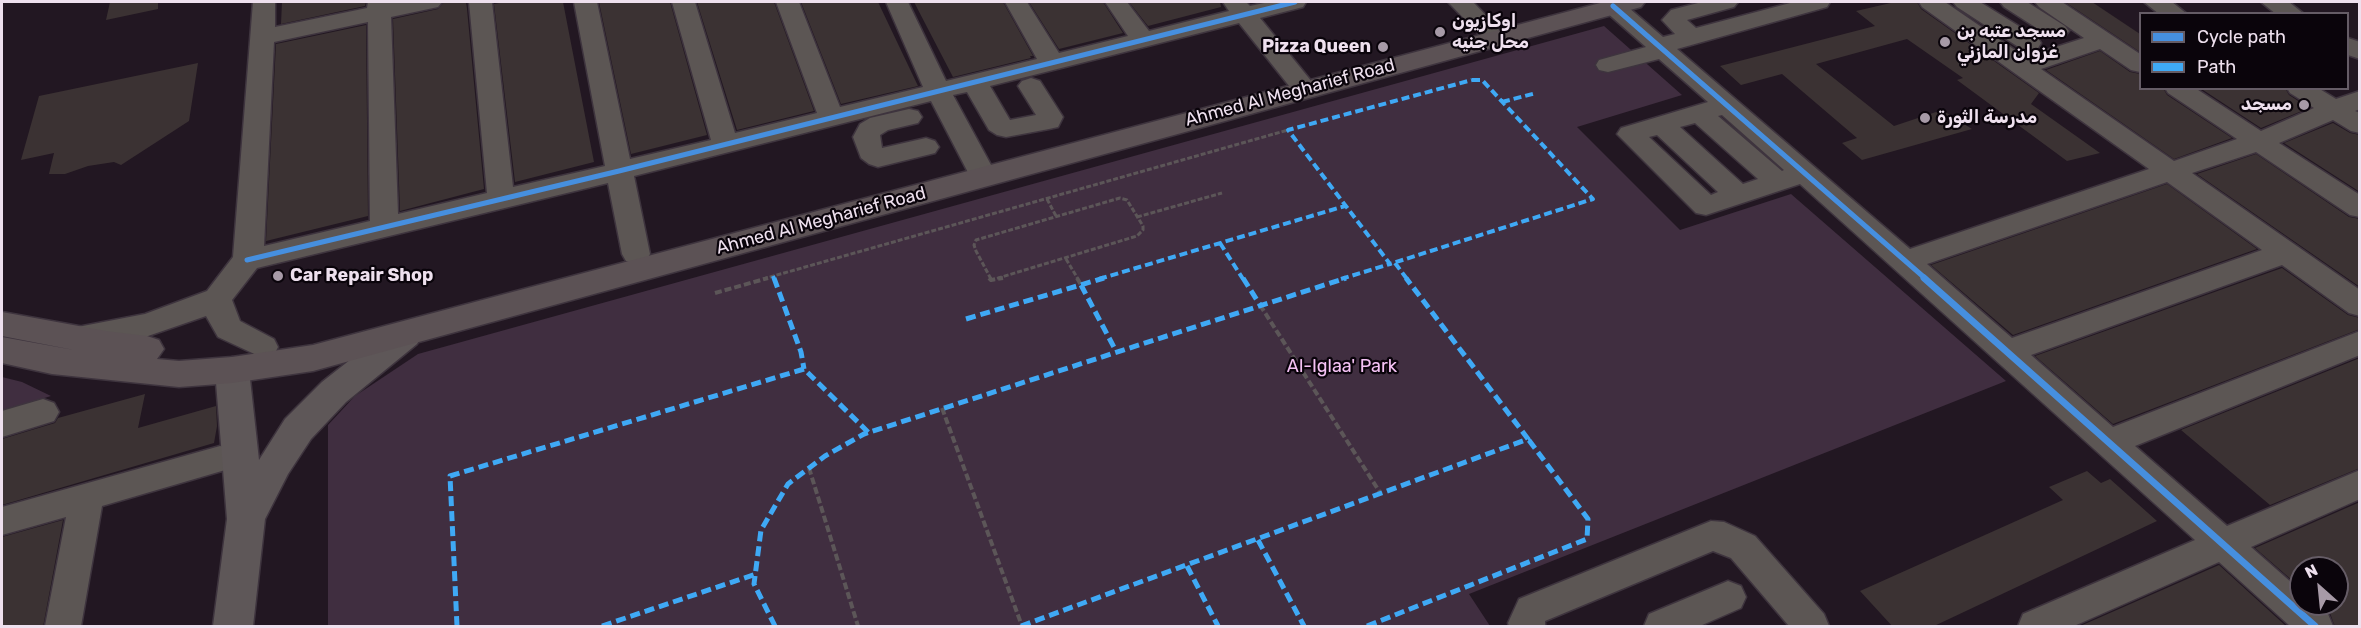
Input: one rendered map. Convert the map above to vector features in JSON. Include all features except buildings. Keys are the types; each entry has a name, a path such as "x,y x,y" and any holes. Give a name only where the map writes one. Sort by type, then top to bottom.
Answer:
{"highway":[{"name":"Ahmed Al Megharief Road","path":"2,350 52,361 179,374 232,370 313,358 405,335 980,170 1487,29 1611,3"},
{"name":"Ahmed Al Megharief Road","path":"2,324 70,338 171,352 263,347 322,338 395,321 636,254 980,170 1611,3"}],"main road":[{"path":"246,519 275,464 298,429 334,392 405,335"},
{"path":"232,370 246,519 233,627"}],"street":[{"path":"70,338 148,325 217,299 247,261 250,249 264,2"},
{"path":"261,37 379,7 429,2"},
{"path":"480,2 501,200"},
{"path":"585,2 636,254"},
{"path":"683,2 725,144"},
{"path":"787,2 831,117"},
{"path":"897,2 943,100 980,170"},
{"path":"1016,2 1052,61"},
{"path":"1116,2 1142,39"},
{"path":"927,147 878,158 870,152 866,136 869,130 879,124 943,100 974,81 1142,39 1239,8 1295,2"},
{"path":"1460,2 1487,29"},
{"path":"1691,37 1674,20 1678,15 1726,2"},
{"path":"1608,65 1691,37 1818,2"},
{"path":"1930,2 2025,55 2103,40"},
{"path":"1965,2 2025,55 2169,172 2360,305"},
{"path":"2012,2 2057,31"},
{"path":"2047,2 2139,63"},
{"path":"2156,2 2173,12"},
{"path":"2273,2 2290,12"},
{"path":"1611,3 1661,48 1713,109 1791,178 1905,261 2315,627"},
{"path":"379,7 384,228"},
{"path":"1239,8 1299,82"},
{"path":"974,81 998,124 1006,129 1049,121 1050,117 1031,86"},
{"path":"2180,90 2360,208"},
{"path":"2302,90 2360,125"},
{"path":"1905,261 2257,142 2360,99"},
{"path":"247,261 831,117 943,100"},
{"path":"1713,109 1630,134 1706,206 1791,178"},
{"path":"2007,352 2285,253"},
{"path":"217,299 222,320 229,329 263,347"},
{"path":"2109,442 2360,342"},
{"path":"2,424 43,412"},
{"path":"2,521 220,459"},
{"path":"2036,627 2360,484"},
{"path":"63,627 87,496"},
{"path":"1527,627 1526,623 1532,610 1711,536 1724,537 1743,546 1811,627"},
{"path":"1662,627 1728,597"}],"path":[{"path":"715,293 1288,130"},
{"path":"1137,217 1222,193"},
{"path":"1120,198 1126,200 1143,230 1137,236 1066,259 992,279 987,275 974,245 982,238 1056,216 1120,198"},
{"path":"1047,199 1056,216"},
{"path":"1066,259 1081,285"},
{"path":"1260,305 1381,494"},
{"path":"942,408 1022,626"},
{"path":"809,468 858,627"}],"green space":[{"name":"Al-Iglaa' Park","path":"1604,26 1682,95 1577,127 1680,230 1791,194 2006,381 1469,594 1490,626 328,626 328,425 355,396 418,354"},
{"path":"2,377 22,382 51,396 2,411"}],"marked path":[{"path":"775,626 754,584 761,530 788,484 825,456 864,434 1593,199 1482,80 1472,80 1288,130 1390,264"},
{"path":"1502,102 1536,93"},
{"path":"966,319 1345,206"},
{"path":"1220,243 1260,305"},
{"path":"1021,626 1528,439 1395,263"},
{"path":"773,276 801,352 804,369"},
{"path":"1081,285 1116,351"},
{"path":"457,626 450,476 804,369 869,433"},
{"path":"1367,626 1587,539 1588,519 1528,439"},
{"path":"1258,540 1304,626"},
{"path":"1187,566 1218,626"},
{"path":"602,626 756,574"}],"cycle path":[{"path":"247,260 619,171 1295,2"},
{"path":"1613,6 1905,261 2315,626"}],"place":[{"name":"اوكازيون محل جنيه","path":"1440,32"},
{"name":"مسجد عتبه بن غزوان المازني","path":"1945,42"},
{"name":"Pizza Queen","path":"1383,47"},
{"name":"مسجد","path":"2304,105"},
{"name":"مدرسة الثورة","path":"1925,118"},
{"name":"Car Repair Shop","path":"278,276"}]}
